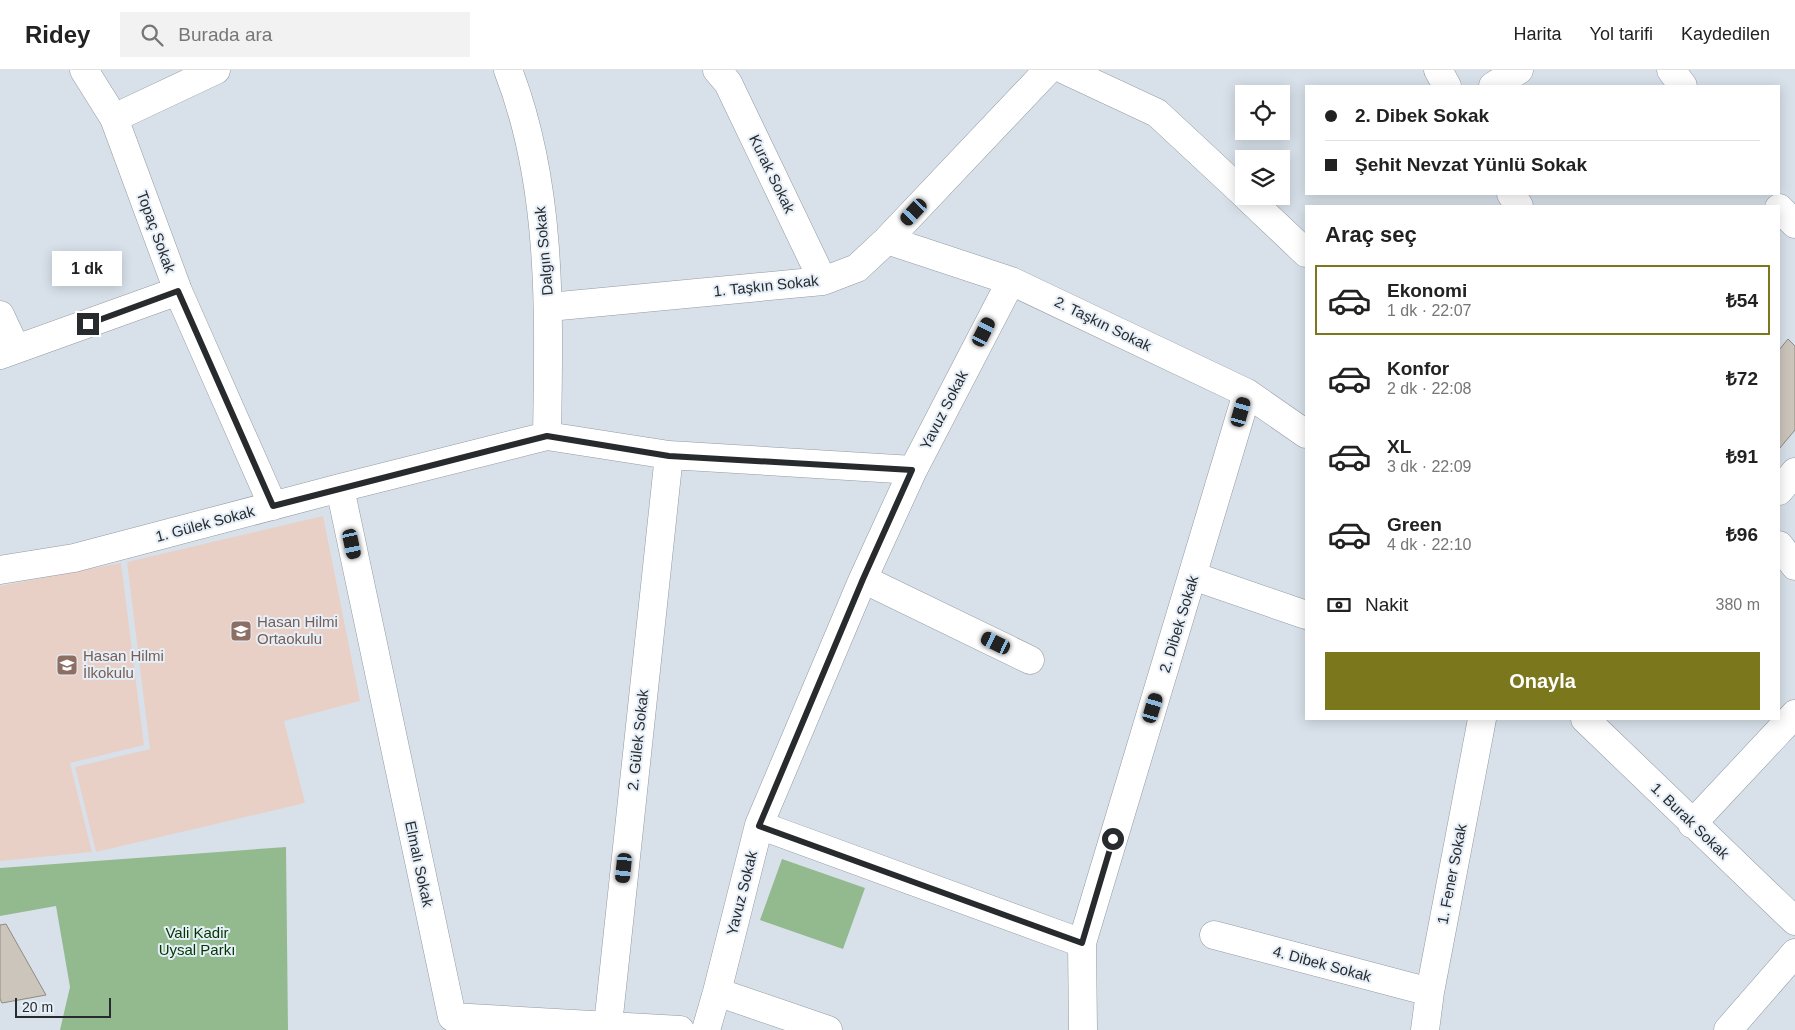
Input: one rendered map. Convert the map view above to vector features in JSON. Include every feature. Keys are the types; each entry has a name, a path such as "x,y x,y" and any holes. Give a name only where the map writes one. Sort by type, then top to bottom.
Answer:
{"street":[{"name":"Topaç Sokak","path":"84,70 114,118 178,291 273,506"},
{"path":"114,118 216,70"},
{"name":"Dalgın Sokak","path":"508,70 521,104 541,205 549,307 547,436"},
{"name":"Kurak Sokak","path":"717,70 728,83 823,281"},
{"name":"1. Taşkın Sokak","path":"549,307 823,281 857,268 887,240 1048,70"},
{"path":"1065,70 1157,113 1235,186"},
{"path":"1438,70 1446,85"},
{"path":"1495,85 1519,70"},
{"path":"1671,70 1682,85"},
{"path":"1765,195 1776,205"},
{"path":"1256,205 1305,252"},
{"path":"1780,209 1795,224"},
{"name":"2. Taşkın Sokak","path":"887,240 1011,281 1247,393 1305,433"},
{"name":"Yavuz Sokak","path":"717,992 759,826 863,579 912,470 1011,281"},
{"path":"0,315 8,352 178,291"},
{"name":"2. Dibek Sokak","path":"1084,1030 1082,943 1194,576 1247,393"},
{"name":"1. Gülek Sokak","path":"0,570 74,558 547,436 669,456 912,470"},
{"name":"2. Gülek Sokak","path":"621,1027 669,456"},
{"path":"1780,490 1795,472"},
{"name":"Elmalı Sokak","path":"340,488 452,1017 680,1030"},
{"path":"1780,546 1795,566"},
{"path":"1194,576 1305,615"},
{"path":"863,579 1030,660"},
{"path":"1692,824 1795,714"},
{"name":"1. Fener Sokak","path":"1425,1030 1430,992 1482,720"},
{"name":"1. Burak Sokak","path":"1586,720 1795,921"},
{"path":"759,826 1082,943"},
{"name":"4. Dibek Sokak","path":"1214,935 1430,992"},
{"path":"1728,1030 1795,953"},
{"path":"706,1030 717,992 828,1030"}],"shaded area":[{"name":"Hasan Hilmi Ortaokulu","path":"323,516 360,701 284,721 305,803 96,852 75,767 150,749 127,562"},
{"name":"Hasan Hilmi İlkokulu","path":"121,563 144,745 70,763 92,852 0,861 0,586"}],"green space":[{"name":"Vali Kadir Uysal Parkı","path":"286,847 288,1030 60,1030 70,987 56,906 0,916 0,868"},
{"path":"782,859 865,888 843,949 760,920"}],"building":[{"path":"1788,339 1795,346 1795,430 1780,448 1780,349"},
{"path":"6,924 46,995 2,1003 0,999 0,925"}],"place":[{"name":"Hasan Hilmi Ortaokulu","path":"241,631"},
{"name":"Hasan Hilmi İlkokulu","path":"67,665"}],"route":[{"path":"88,324 178,291 273,506 547,436 669,456 912,470 863,579 759,826 1082,943 1113,839"}]}
